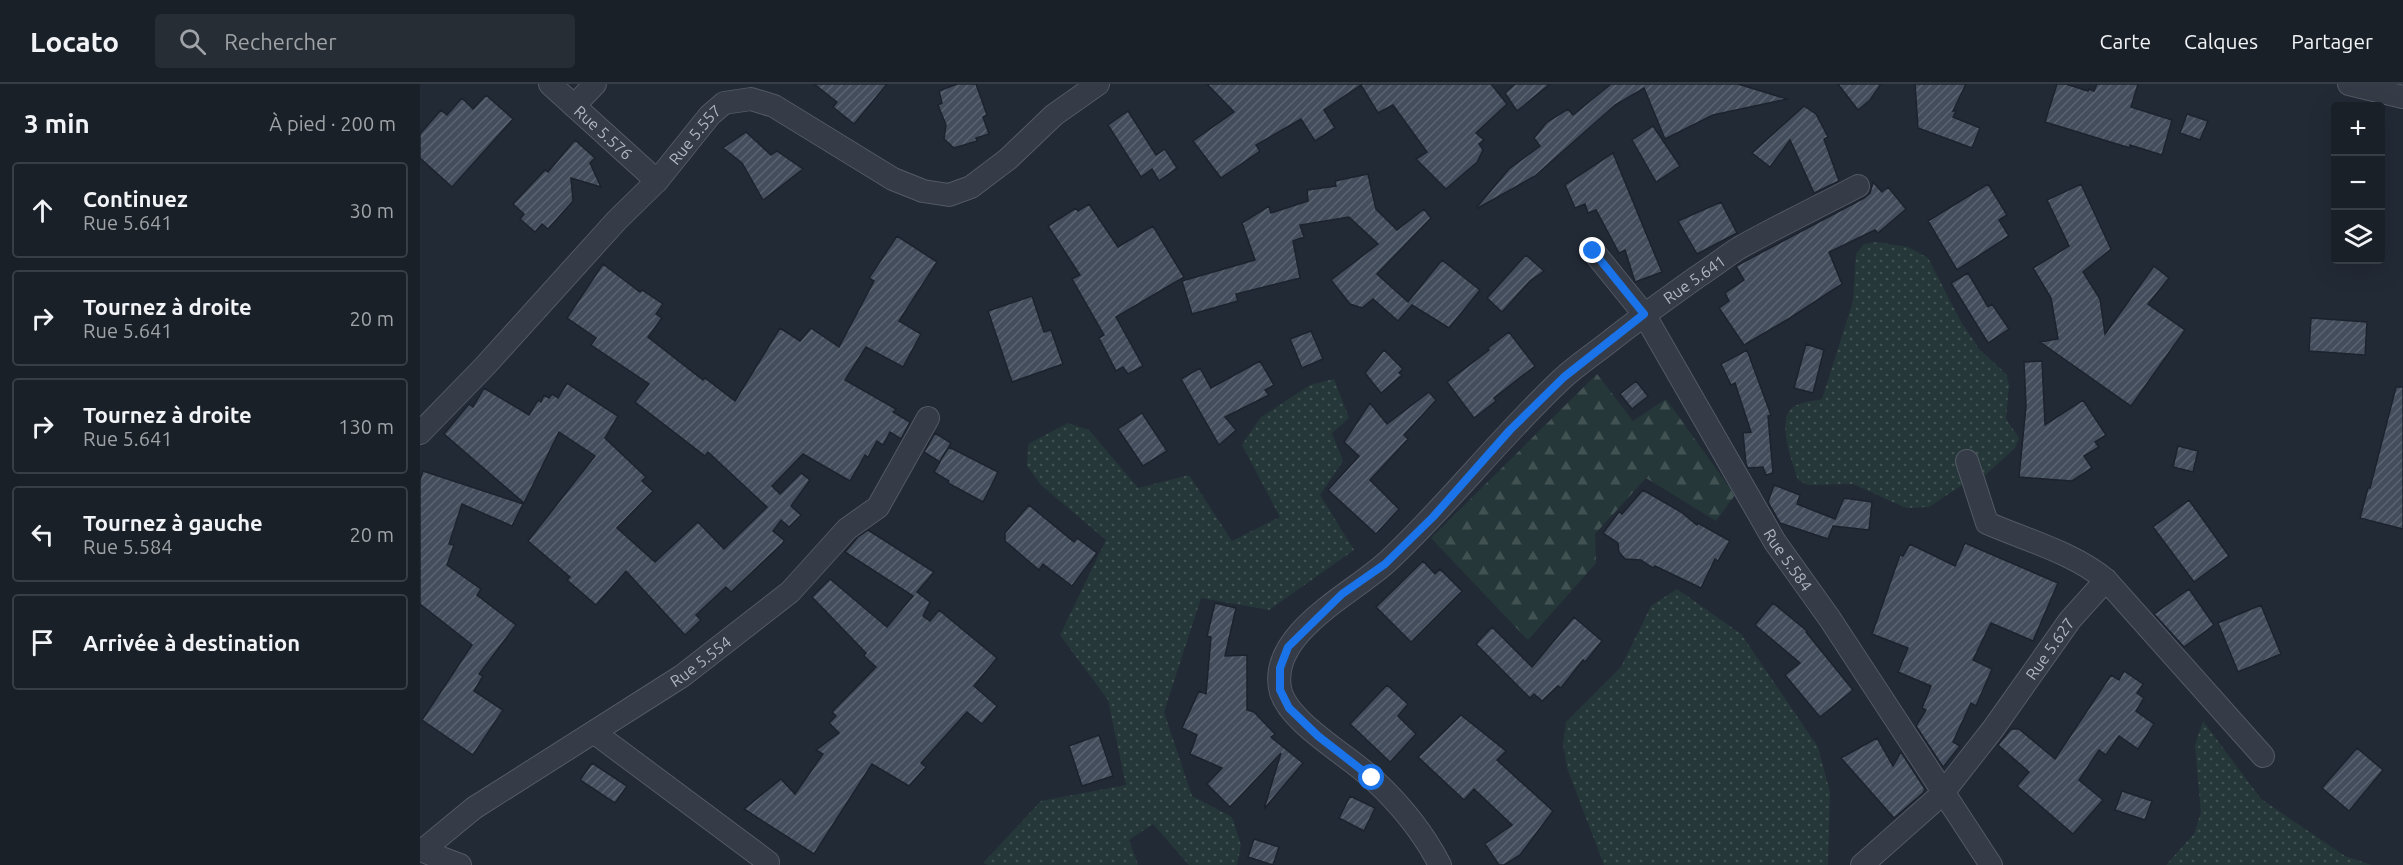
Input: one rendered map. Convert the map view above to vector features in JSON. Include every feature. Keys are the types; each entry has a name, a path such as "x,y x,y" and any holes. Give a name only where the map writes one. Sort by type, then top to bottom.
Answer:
{"street":[{"name":"Rue 5.576","path":"550,84 657,181"},
{"path":"574,106 595,84"},
{"name":"Rue 5.557","path":"420,433 485,366 617,220 657,181 717,108 724,103 751,99 774,106 893,179 923,191 949,195 971,187 1008,159 1054,115 1098,84"},
{"path":"2349,84 2403,97"},
{"name":"Rue 5.641","path":"1440,865 1431,847 1402,808 1372,778 1318,736 1289,708 1280,690 1280,668 1288,647 1342,594 1385,564 1433,517 1510,430 1564,377 1644,314 1737,249 1858,186"},
{"name":"Rue 5.584","path":"1593,251 1644,314 1775,542 1830,619 1990,865"},
{"name":"Rue 5.554","path":"421,850 474,808 682,676 790,592 847,529 879,507 928,418"},
{"path":"1967,461 1987,523 2072,558 2106,580 2263,756"},
{"name":"Rue 5.627","path":"1862,865 1942,794 1993,729 2070,620 2106,580"},
{"path":"595,733 768,862"},
{"path":"421,850 460,865"}],"green space":[{"path":"1877,242 1908,247 1928,258 1960,320 1979,349 2006,374 2009,385 2006,419 2019,438 2015,448 1981,479 1959,487 1929,507 1906,508 1853,484 1808,485 1798,480 1789,452 1785,430 1789,412 1795,406 1822,399 1853,301 1856,254 1864,244"},
{"path":"1597,374 1633,421 1666,399 1735,495 1716,521 1646,478 1595,534 1596,563 1528,640 1431,538"},
{"path":"1334,379 1349,418 1332,433 1343,461 1320,495 1354,550 1269,610 1201,598 1164,712 1192,796 1232,817 1241,845 1237,865 1189,865 1153,824 1129,840 1138,865 988,865 983,863 1041,801 1126,785 1108,700 1060,635 1106,540 1041,485 1027,466 1028,444 1068,423 1089,430 1138,488 1189,475 1232,541 1280,517 1242,445 1260,418 1310,385"},
{"path":"1677,589 1741,634 1818,747 1830,792 1828,865 1604,865 1567,768 1563,744 1566,722 1621,667 1651,606"},
{"path":"2203,721 2261,799 2345,856 2372,865 2166,865 2194,834 2201,813 2195,745"}],"building":[{"path":"814,84 887,84 854,124 833,107 837,102"},
{"path":"957,84 976,84 987,115 983,117 989,134 976,138 977,141 954,148 944,139 946,125 938,105 942,103 939,91"},
{"path":"1207,84 1491,84 1507,104 1476,133 1484,140 1479,144 1483,150 1477,162 1446,189 1416,159 1427,152 1393,105 1378,113 1361,85 1324,110 1335,128 1315,141 1301,119 1256,145 1260,151 1221,178 1193,141 1234,112"},
{"path":"1515,84 1550,84 1517,111 1505,93"},
{"path":"1611,84 1738,84 1787,99 1713,115 1665,139 1644,88 1615,105 1535,176 1477,207 1509,169 1540,146 1534,138 1547,122 1568,109 1573,115"},
{"path":"1838,84 1881,84 1870,100 1858,110"},
{"path":"1915,84 1966,84 1953,111 1956,111 1953,117 1980,128 1972,148 1918,128"},
{"path":"2057,84 2094,91 2097,84 2138,84 2131,107 2172,120 2162,155 2130,145 2130,148 2045,122"},
{"path":"486,95 513,119 452,187 420,158 420,134 441,110 447,115 462,98 473,109"},
{"path":"1804,106 1816,114 1828,137 1824,139 1839,181 1814,193 1790,140 1770,167 1752,153"},
{"path":"1128,111 1156,155 1165,149 1177,168 1159,181 1152,169 1141,177 1108,125"},
{"path":"2187,114 2208,121 2200,140 2180,133"},
{"path":"1653,126 1680,166 1656,182 1632,140"},
{"path":"746,132 771,155 777,151 803,169 763,200 742,163 723,148"},
{"path":"575,140 595,158 590,163 601,187 571,178 573,201 548,229 542,224 535,232 520,219 524,214 513,204 545,170 548,172"},
{"path":"1613,153 1662,272 1635,282 1625,250 1619,253 1596,210 1588,213 1585,204 1575,208 1565,185"},
{"path":"1368,174 1376,209 1397,230 1424,209 1431,218 1377,274 1408,302 1442,260 1480,290 1449,328 1412,305 1398,321 1373,299 1362,308 1350,304 1331,280 1378,244 1349,217 1300,225 1304,237 1293,241 1300,278 1236,294 1238,301 1192,314 1182,281 1255,260 1242,223 1269,206 1271,213 1308,201 1307,190 1336,186 1335,181"},
{"path":"1873,182 1882,192 1888,187 1906,209 1878,233 1875,230 1829,252 1842,284 1744,345 1719,308 1729,301 1725,293 1744,280 1736,266 1864,198 1870,193"},
{"path":"1988,184 2007,215 1999,220 2009,236 1957,270 1928,221"},
{"path":"2081,184 2111,249 2083,272 2100,299 2105,334 2154,266 2169,278 2148,304 2185,330 2131,406 2040,342 2058,339 2051,298 2033,268 2069,246 2047,200"},
{"path":"1721,202 1737,233 1697,254 1678,221"},
{"path":"1089,204 1118,247 1153,226 1184,277 1116,317 1143,366 1128,374 1123,367 1116,371 1099,338 1104,335 1072,279 1080,275 1048,226 1076,208 1078,211"},
{"path":"897,236 937,262 899,321 921,334 903,367 866,347 845,380 896,409 893,412 910,422 901,439 890,432 883,445 877,441 868,457 865,455 850,481 803,454 772,486 780,494 801,473 810,480 791,506 801,515 789,527 781,520 773,531 784,540 783,543 731,592 726,587 696,615 701,620 685,635 626,571 596,605 567,580 570,577 528,541 595,456 559,432 524,503 444,434 469,404 473,407 484,388 529,415 544,395 549,398 552,394 558,398 567,383 618,416 605,438 646,477 642,481 653,491 617,528 655,562 698,522 724,549 767,507 708,452 705,456 635,402 649,384 591,345 596,338 567,318 603,264 640,292 642,290 663,304 656,314 662,318 648,337 703,380 705,378 735,401 780,328 800,341 811,328 839,347 874,281 869,278"},
{"path":"1526,255 1544,271 1530,281 1502,312 1487,298"},
{"path":"1968,273 1988,307 1992,304 2009,329 1988,343 1951,283"},
{"path":"1032,296 1044,332 1051,330 1063,364 1012,382 988,311"},
{"path":"2311,318 2367,322 2365,355 2309,351"},
{"path":"1311,331 1323,359 1302,368 1290,339"},
{"path":"1509,332 1535,366 1494,398 1496,401 1474,418 1447,382"},
{"path":"1806,344 1824,350 1813,393 1794,388"},
{"path":"1384,350 1403,369 1399,373 1402,375 1381,393 1365,373"},
{"path":"1747,350 1771,415 1768,416 1773,473 1766,475 1763,467 1748,468 1746,464 1743,433 1751,432 1735,383 1731,385 1721,364"},
{"path":"1260,361 1274,385 1265,390 1269,395 1225,417 1236,430 1219,445 1181,379 1200,368 1211,388"},
{"path":"2042,361 2045,425 2083,400 2106,435 2095,442 2099,447 2084,456 2092,468 2072,481 2019,477 2026,406 2024,362"},
{"path":"1636,381 1648,396 1632,409 1620,394"},
{"path":"2396,387 2403,387 2403,529 2360,518"},
{"path":"1429,392 1436,400 1404,435 1408,439 1370,480 1399,509 1376,534 1328,490 1359,456 1344,442 1370,403 1387,424"},
{"path":"1142,413 1167,451 1143,466 1118,429"},
{"path":"935,433 951,443 940,461 949,447 998,472 983,502 948,483 949,481 934,472 940,462 924,452"},
{"path":"2178,446 2198,451 2193,472 2173,467"},
{"path":"423,471 523,504 512,526 462,504 449,544 454,545 447,565 481,589 477,595 516,625 479,674 483,676 474,691 503,710 473,755 422,720 472,645 420,604 420,480"},
{"path":"1774,485 1800,495 1797,504 1835,519 1844,498 1872,502 1869,530 1833,526 1828,539 1780,523 1768,502"},
{"path":"1643,490 1681,512 1697,525 1698,523 1730,541 1718,561 1715,559 1701,588 1655,566 1653,568 1641,560 1625,559 1619,552 1618,543 1603,533 1619,512 1622,514"},
{"path":"2189,500 2229,556 2194,582 2153,527"},
{"path":"1029,505 1074,542 1077,538 1097,553 1072,586 1043,564 1039,570 1005,541 1005,533"},
{"path":"868,530 934,572 917,592 930,602 923,616 930,621 939,610 997,658 974,686 997,706 982,724 967,712 921,763 926,767 909,786 872,764 814,854 744,809 781,779 795,794 823,754 816,750 839,733 829,723 836,716 832,712 876,667 864,656 866,653 812,597 830,579 887,627 913,596 845,552 858,537"},
{"path":"1965,543 2058,583 2033,641 1991,623 1973,660 1992,669 1976,706 1971,703 1953,742 1960,746 1943,767 1916,726 1926,710 1922,708 1931,686 1898,672 1908,648 1872,634 1900,555 1903,556 1910,544 1955,566"},
{"path":"1423,561 1435,574 1440,569 1462,591 1411,642 1376,607"},
{"path":"2189,589 2214,625 2184,647 2154,614"},
{"path":"1215,603 1236,608 1225,656 1247,655 1247,710 1254,712 1275,734 1271,737 1303,763 1264,809 1281,753 1230,807 1207,784 1222,768 1190,754 1197,735 1182,728 1199,691 1206,694 1211,637 1207,636"},
{"path":"1773,603 1807,631 1853,690 1820,717 1785,675 1800,663 1755,625"},
{"path":"2261,605 2281,654 2238,672 2218,623"},
{"path":"1574,617 1602,641 1585,662 1583,660 1561,688 1558,686 1542,701 1534,694 1530,698 1476,644 1492,627 1532,667"},
{"path":"2124,671 2143,684 2137,693 2144,698 2136,711 2154,724 2138,749 2119,736 2106,755 2099,750 2079,780 2103,800 2073,834 2017,786 2029,772 1998,745 2011,729 2019,729 2055,759 2111,675 2119,680"},
{"path":"1387,685 1408,704 1398,716 1416,734 1390,762 1350,724"},
{"path":"1461,715 1506,751 1497,760 1553,811 1520,855 1504,865 1499,865 1485,844 1512,825 1474,789 1464,800 1418,757"},
{"path":"1099,735 1113,776 1082,786 1069,746"},
{"path":"1877,738 1893,766 1901,752 1925,789 1894,818 1841,758"},
{"path":"2357,748 2383,770 2349,811 2322,788"},
{"path":"592,763 627,786 615,803 580,780"},
{"path":"2122,791 2152,801 2145,820 2115,810"},
{"path":"1350,796 1375,808 1364,831 1339,818"},
{"path":"1254,839 1279,847 1273,865 1248,857"}],"route":[{"path":"1372,778 1318,736 1289,708 1280,690 1280,668 1288,647 1342,594 1385,564 1433,517 1510,430 1564,377 1644,314 1593,251"}]}
